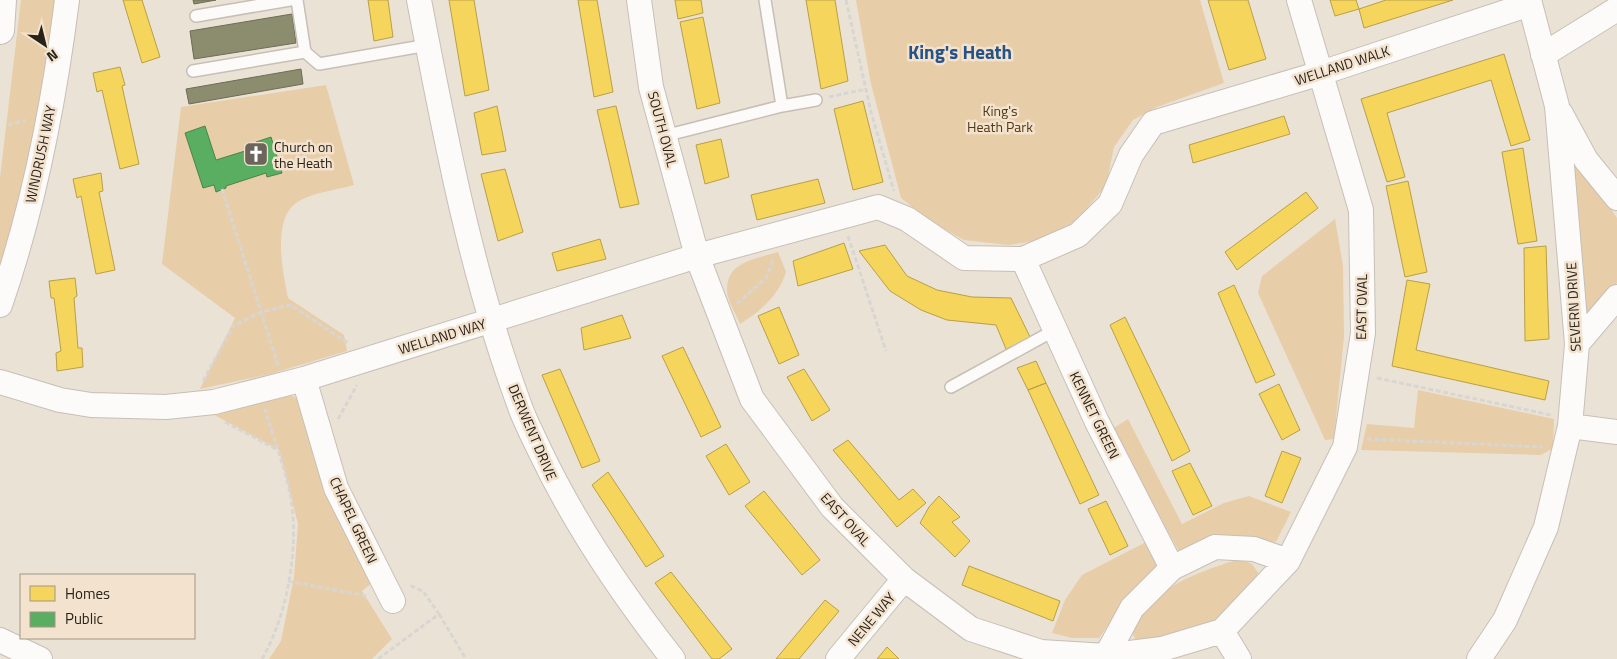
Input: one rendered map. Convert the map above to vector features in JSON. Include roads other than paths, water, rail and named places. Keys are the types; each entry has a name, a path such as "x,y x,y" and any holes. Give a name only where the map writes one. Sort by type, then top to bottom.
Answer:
{"street":[{"path":"0,30 2,0"},
{"name":"WINDRUSH WAY","path":"0,305 18,253 48,124 67,0"},
{"name":"DERWENT DRIVE","path":"419,0 450,162 492,321 519,405 556,485 595,553 673,659"},
{"name":"SOUTH OVAL","path":"639,0 651,87 697,256"},
{"name":"EAST OVAL","path":"697,256 752,399 832,507 904,580 971,629 1041,652 1106,656 1162,649 1222,631 1288,561 1345,447 1363,332 1361,210 1299,0"},
{"name":"WELLAND WALK","path":"1023,259 1078,235 1110,204 1131,155 1153,123 1321,73 1529,2"},
{"name":"SEVERN DRIVE","path":"1479,659 1505,620 1546,527 1568,431 1577,344 1557,106 1529,2"},
{"path":"1543,55 1617,9"},
{"path":"1557,106 1586,160 1617,198"},
{"name":"WELLAND WAY","path":"0,382 60,400 91,405 125,408 203,403 294,381 697,256 878,207 902,217 964,258 1023,259"},
{"name":"KENNET GREEN","path":"1023,259 1097,422 1172,568"},
{"path":"1577,344 1617,297"},
{"name":"CHAPEL GREEN","path":"294,381 321,436 336,488 393,601"},
{"path":"1568,431 1617,432"},
{"path":"1106,656 1132,608 1172,568 1215,547 1254,549 1288,561"},
{"name":"NENE WAY","path":"838,659 904,580"},
{"path":"1222,631 1239,659"},
{"path":"0,640 40,659"}],"lane":[{"path":"196,16 290,0"},
{"path":"297,0 305,52 319,64 428,45"},
{"path":"765,0 782,106"},
{"path":"193,71 305,52"},
{"path":"664,136 782,106 816,100"},
{"path":"951,387 1055,330"}],"place":[{"name":"Church on the Heath","path":"256,154"}],"district":[{"name":"King's Heath","path":"960,51"}],"park label":[{"name":"King's Heath Park","path":"1000,118"}]}
